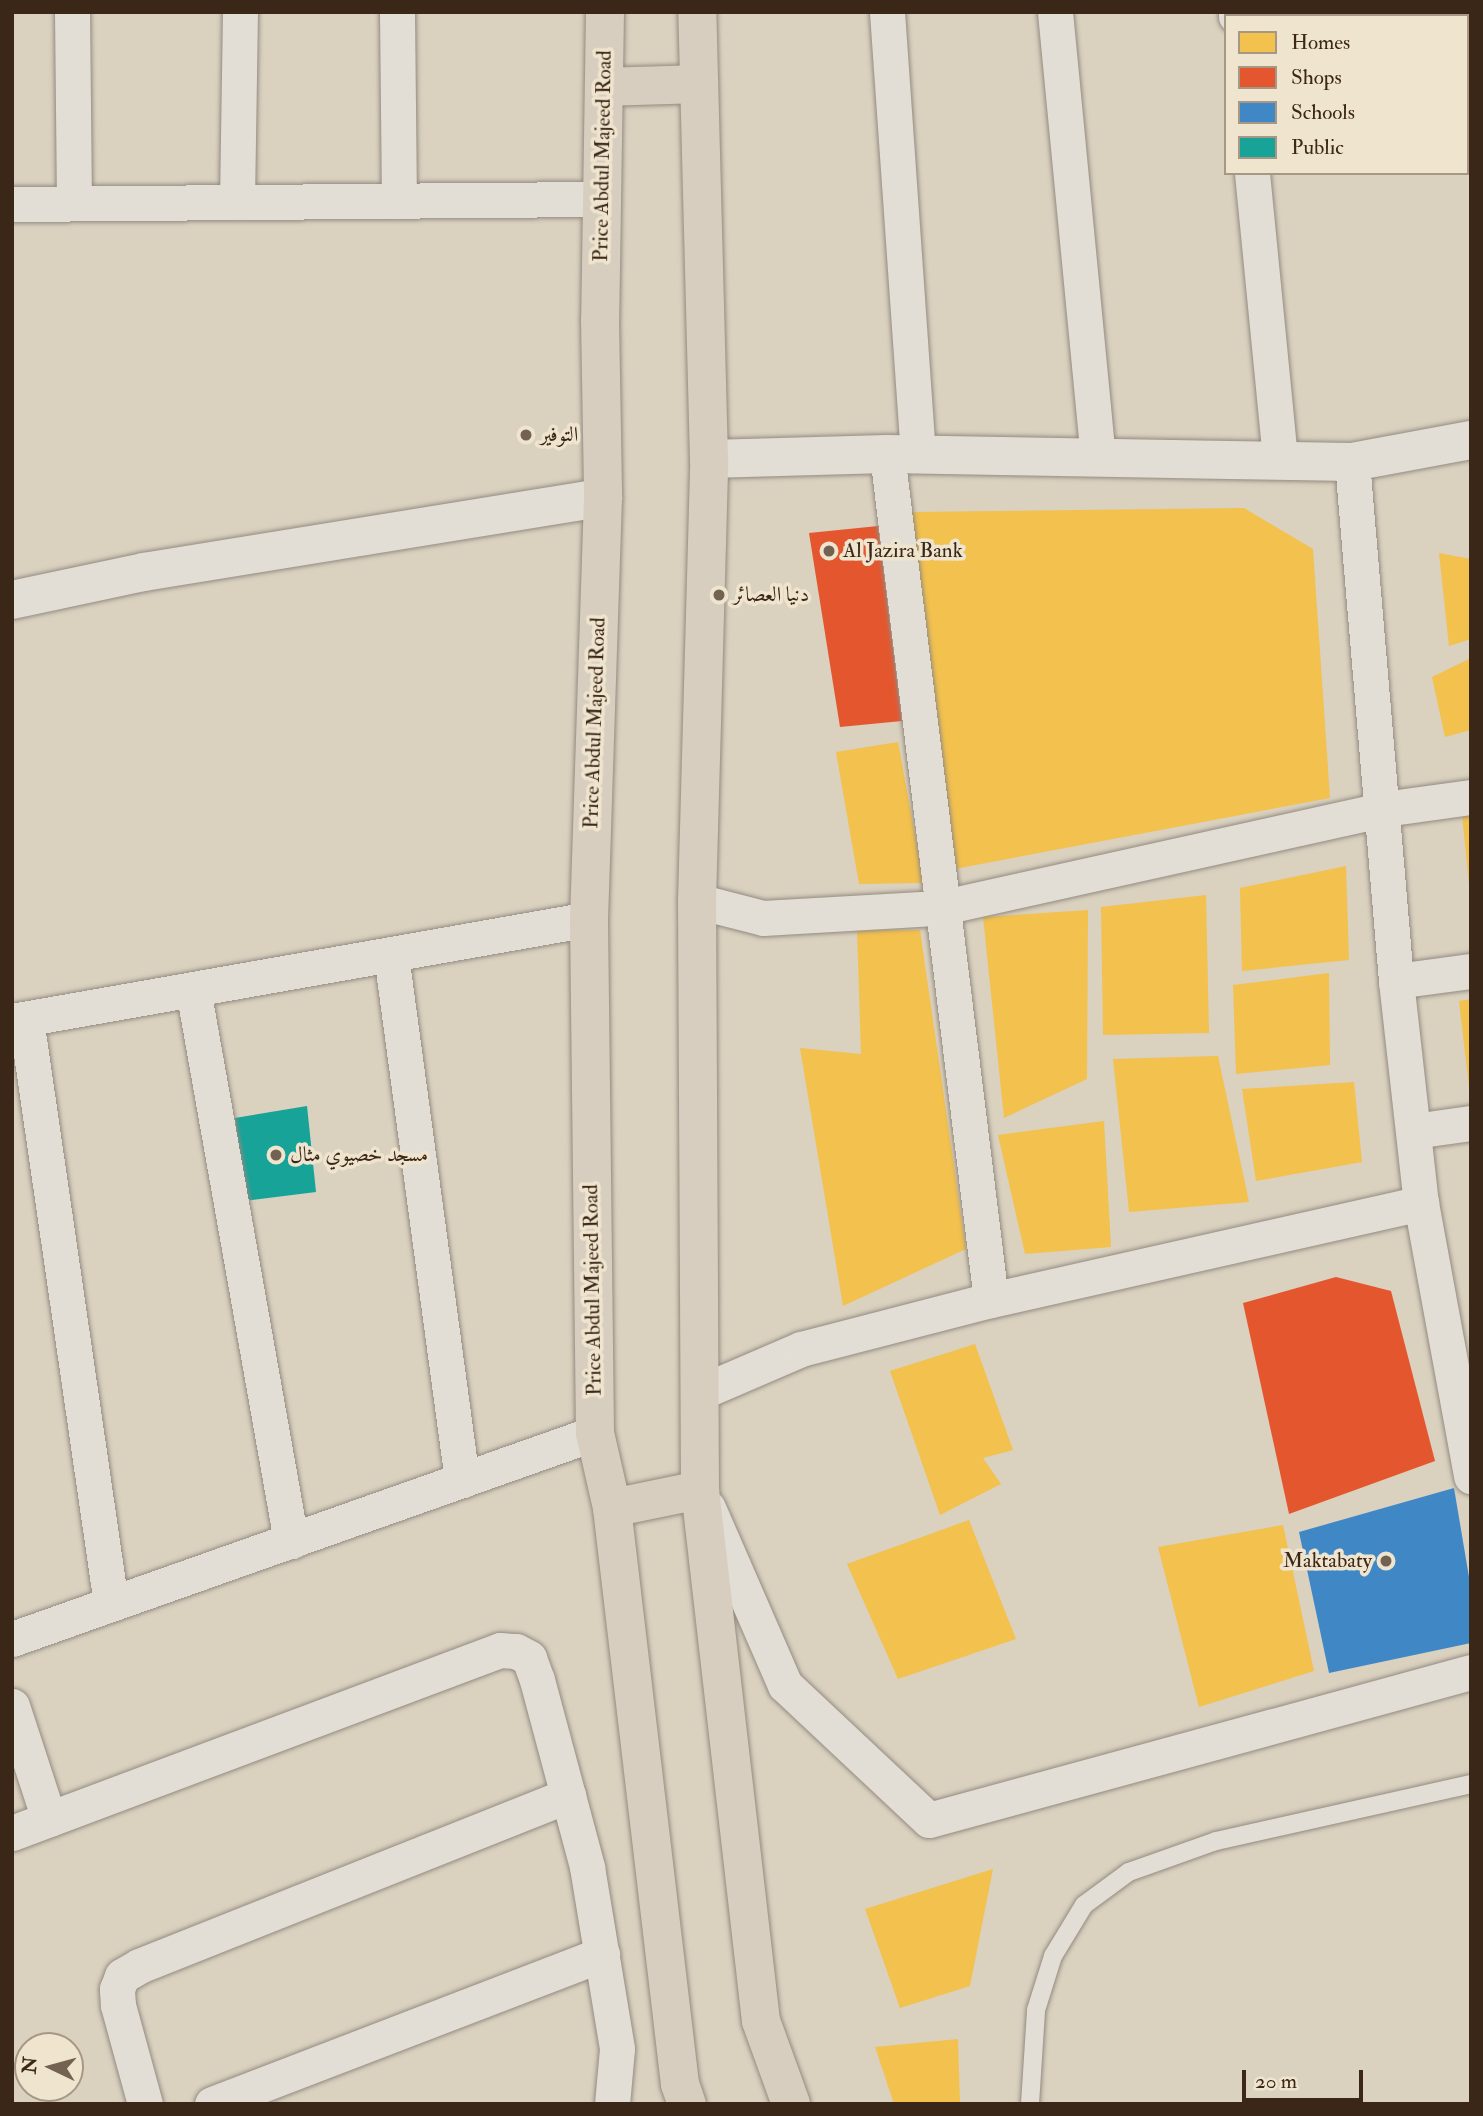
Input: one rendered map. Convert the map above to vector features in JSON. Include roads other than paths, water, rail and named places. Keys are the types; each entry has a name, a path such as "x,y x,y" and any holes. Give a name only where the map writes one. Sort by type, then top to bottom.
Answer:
{"main road":[{"name":"Price Abdul Majeed Road","path":"605,12 602,199 603,498 589,919 595,1433 612,1508 680,2084 687,2104"},
{"path":"697,12 709,459 697,901 700,1490 761,2021 791,2104"},
{"path":"604,87 699,84"},
{"path":"612,1508 700,1490"}],"street":[{"path":"72,12 74,204"},
{"path":"237,202 240,12"},
{"path":"397,12 399,201"},
{"path":"887,12 902,454 940,908 991,1300"},
{"path":"1055,12 1098,457"},
{"path":"1252,175 1280,460"},
{"path":"12,204 602,199"},
{"path":"709,459 902,454 1352,462 1471,440"},
{"path":"1352,462 1384,809 1396,981 1421,1203 1457,1321 1471,1476"},
{"path":"12,600 144,572 603,498"},
{"path":"697,901 763,918 940,908 1384,809 1471,797"},
{"path":"111,1604 19,1020 589,919"},
{"path":"391,955 462,1480"},
{"path":"1396,981 1471,971"},
{"path":"193,989 291,1541"},
{"path":"1414,1131 1471,1123"},
{"path":"699,1393 801,1349 991,1300 1421,1203"},
{"path":"12,1639 595,1433"},
{"path":"700,1490 785,1685 929,1820 1471,1672"},
{"path":"12,1833 500,1650 529,1658 587,1867 617,2049 612,2104"},
{"path":"12,1706 49,1819"},
{"path":"145,2104 118,2005 117,1989 122,1976 139,1966 568,1795"},
{"path":"212,2104 602,1954"}],"lane":[{"path":"1030,2104 1036,2010 1054,1956 1084,1905 1129,1872 1216,1841 1471,1784"}],"place":[{"name":"التوفير","path":"526,435"},
{"name":"Al Jazira Bank","path":"829,551"},
{"name":"دنيا العصائر","path":"719,595"},
{"name":"مسجد خصيوي مثال","path":"276,1155"},
{"name":"Maktabaty","path":"1386,1561"}]}
